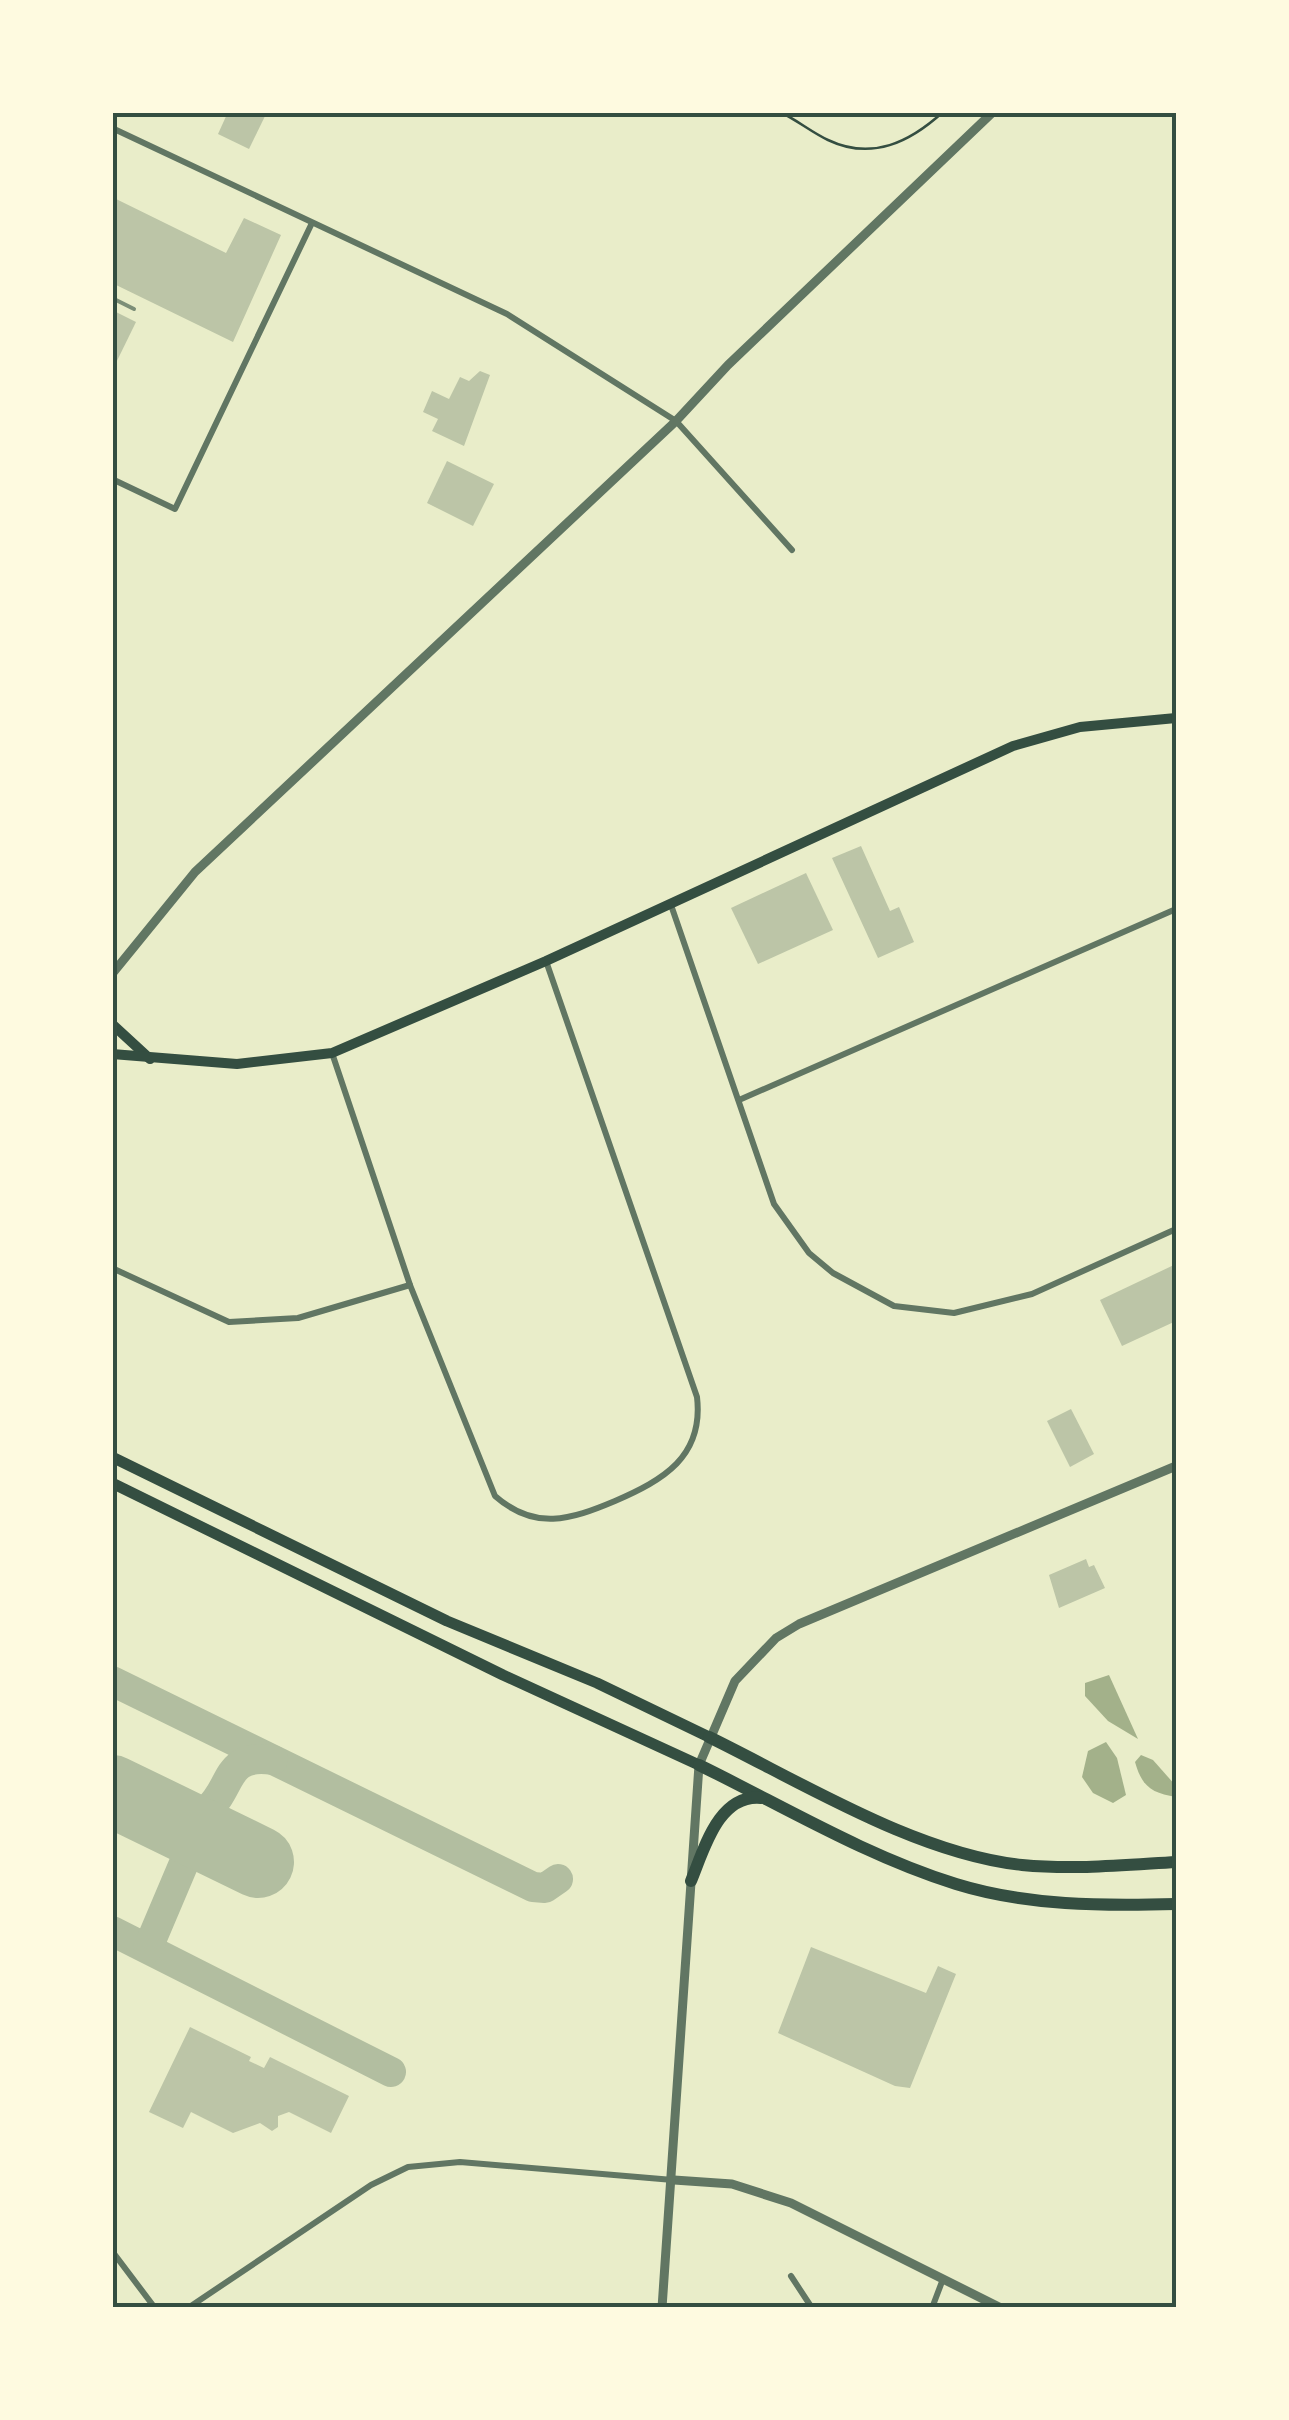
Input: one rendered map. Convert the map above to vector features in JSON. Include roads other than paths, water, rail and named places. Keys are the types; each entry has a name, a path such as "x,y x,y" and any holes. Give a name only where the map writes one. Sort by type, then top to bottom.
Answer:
{"highway":[{"path":"112,1457 447,1621 597,1683 896,1828 963,1853 1052,1866 1176,1862"},
{"path":"112,1484 908,1867 960,1885 1019,1898 1095,1905 1176,1904"},
{"path":"690,1881 724,1814 743,1799 771,1800"}],"main road":[{"path":"112,1054 237,1064 332,1053 546,961 1013,746 1080,727 1176,718"},
{"path":"112,1024 151,1060"}],"street":[{"path":"112,974 195,872 676,422 728,365 993,112"},
{"path":"112,128 507,314 676,422 792,550"},
{"path":"112,478 175,509 311,224"},
{"path":"1176,315 1176,328"},
{"path":"671,904 774,1204 789,1228 833,1273 894,1306 954,1313 1008,1302 1176,1229"},
{"path":"739,1100 1176,909"},
{"path":"332,1053 410,1285 486,1486 517,1513 555,1521 573,1519 667,1476 690,1448 699,1410 672,1320 546,961"},
{"path":"112,1268 229,1322 298,1318 410,1285"},
{"path":"662,2308 674,2180 699,1765 735,1681 776,1638 1176,1466"},
{"path":"188,2308 371,2185 408,2167 460,2162 753,2189 1000,2308"},
{"path":"112,2251 155,2308"},
{"path":"791,2276 812,2308"},
{"path":"932,2308 943,2279"}],"railway":[{"path":"112,298 134,309"}]}
